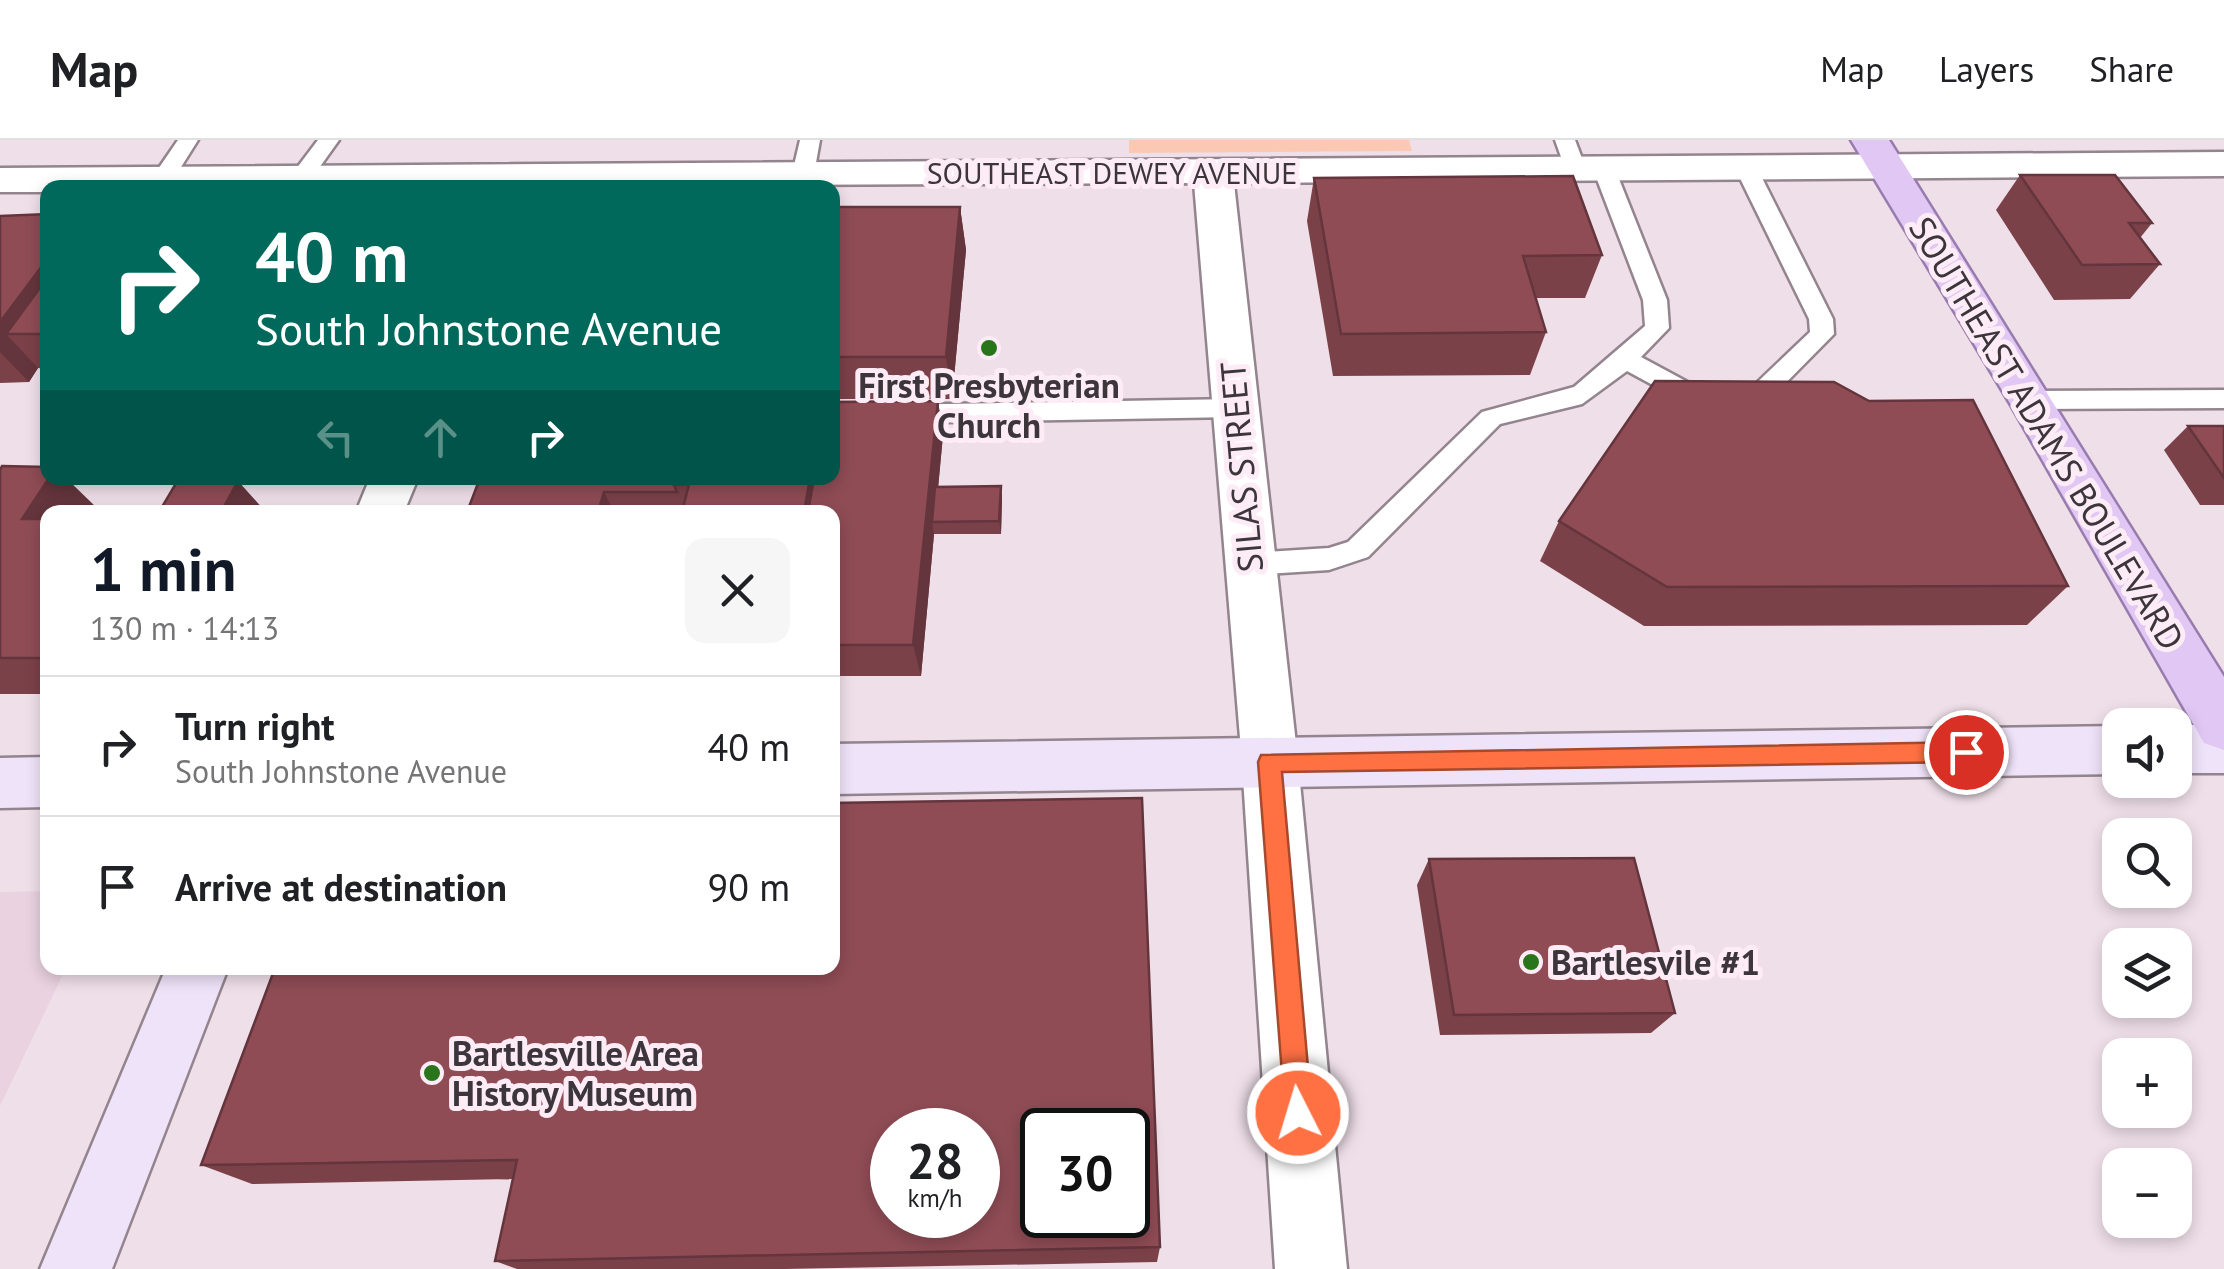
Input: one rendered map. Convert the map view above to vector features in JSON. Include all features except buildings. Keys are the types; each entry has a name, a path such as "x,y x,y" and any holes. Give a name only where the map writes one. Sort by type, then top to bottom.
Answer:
{"main road":[{"name":"SOUTHEAST ADAMS BOULEVARD","path":"1878,153 2032,400 2224,726"}],"street":[{"name":"SOUTHEAST DEWEY AVENUE","path":"0,180 806,157 1214,172 1582,159 1746,168 1878,153 2224,164"},
{"name":"SILAS STREET","path":"1214,172 1270,762 1311,1269"},
{"path":"2192,749 2224,748"},
{"path":"840,769 2102,750"},
{"path":"0,783 40,782"},
{"path":"76,1269 194,975"}],"lane":[{"path":"163,178 188,140"},
{"path":"1250,564 1330,559 1358,550 1490,418 1507,408 1549,406 1579,397 1657,328 1655,300 1582,159"},
{"path":"1623,358 1698,399 1736,405 1753,401 1822,334 1821,319 1746,168"},
{"path":"2032,400 2224,399"},
{"path":"840,415 1236,408"}],"shaded area":[{"path":"1129,140 1409,140 1412,151 1129,153"},
{"path":"40,891 40,975 63,975 0,1106 0,892"}],"place":[{"name":"First Presbyterian Church","path":"989,348"},
{"name":"Bartlesvile #1","path":"1531,962"},
{"name":"Bartlesville Area History Museum","path":"432,1073"}],"route":[{"path":"1298,1113 1270,762 1966,752"}]}
